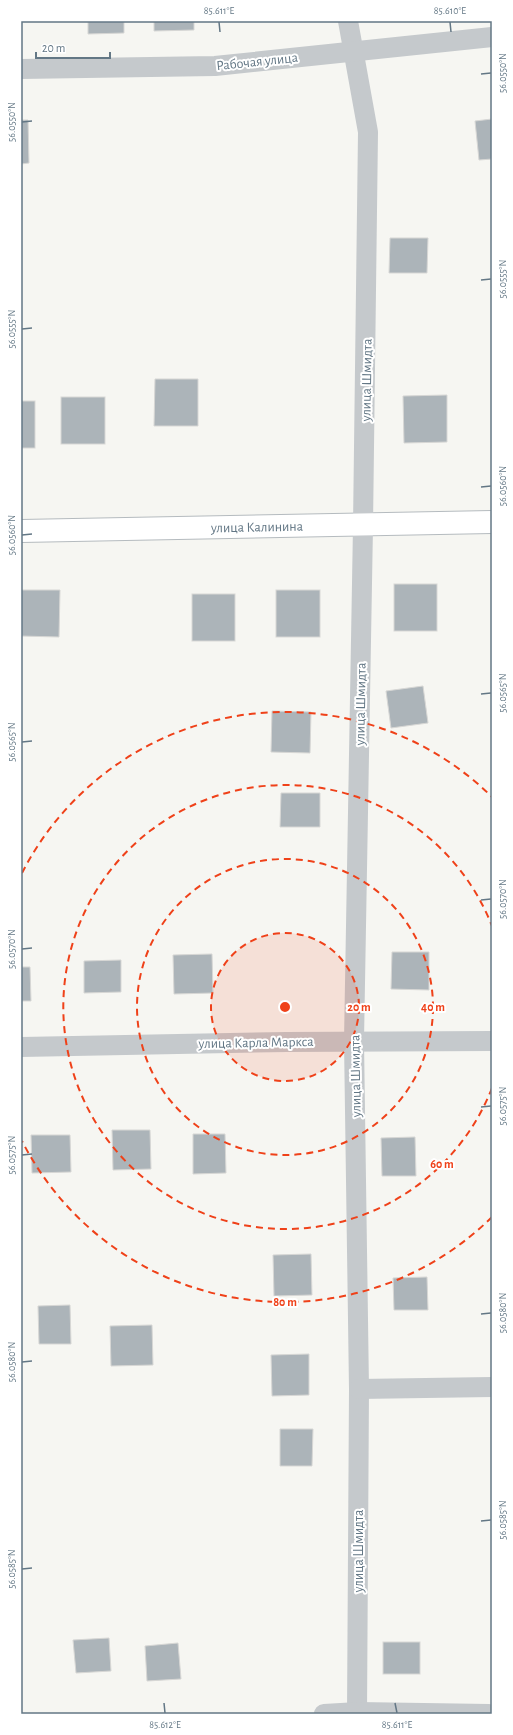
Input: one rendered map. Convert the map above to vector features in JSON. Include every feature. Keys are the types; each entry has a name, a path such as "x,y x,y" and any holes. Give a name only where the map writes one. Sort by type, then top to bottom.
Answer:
{"main road":[{"name":"улица Калинина","path":"21,531 363,526 492,522"}],"street":[{"name":"улица Шмидта","path":"348,21 368,132 354,1041 359,1389 357,1713"},
{"name":"Рабочая улица","path":"21,69 215,66 492,37"},
{"name":"улица Карла Маркса","path":"21,1047 354,1041 492,1041"},
{"path":"359,1389 492,1387"},
{"path":"324,1714 489,1714"}],"building":[{"path":"88,21 124,21 124,33 88,34"},
{"path":"154,21 194,21 194,30 154,31"},
{"path":"492,119 492,159 479,160 475,121"},
{"path":"21,120 28,120 29,163 21,164"},
{"path":"390,238 428,238 427,273 389,273"},
{"path":"155,379 198,379 198,426 154,426"},
{"path":"447,395 447,442 404,443 403,396"},
{"path":"61,397 105,397 105,444 61,444"},
{"path":"21,401 35,401 35,448 21,448"},
{"path":"394,584 437,584 437,631 394,631"},
{"path":"21,590 60,590 59,637 21,636"},
{"path":"276,590 320,590 320,637 276,637"},
{"path":"192,594 235,594 235,641 192,641"},
{"path":"423,686 428,723 391,728 386,691"},
{"path":"272,711 311,712 310,753 271,752"},
{"path":"281,793 320,793 320,827 280,827"},
{"path":"392,952 429,952 429,990 391,989"},
{"path":"212,954 213,993 174,994 173,955"},
{"path":"121,960 121,992 84,993 84,961"},
{"path":"21,967 30,967 31,1001 21,1001"},
{"path":"112,1130 150,1130 151,1169 113,1170"},
{"path":"193,1134 225,1134 226,1173 193,1174"},
{"path":"31,1135 70,1135 71,1172 32,1173"},
{"path":"415,1137 416,1176 382,1176 381,1138"},
{"path":"311,1254 312,1295 274,1296 273,1255"},
{"path":"427,1277 428,1310 394,1310 393,1278"},
{"path":"70,1305 71,1344 39,1344 38,1306"},
{"path":"152,1325 153,1365 111,1366 110,1326"},
{"path":"309,1354 309,1395 272,1396 271,1355"},
{"path":"280,1429 313,1429 312,1466 280,1466"},
{"path":"109,1638 111,1671 76,1673 73,1640"},
{"path":"383,1642 420,1642 420,1674 383,1674"},
{"path":"178,1643 181,1679 147,1681 145,1646"}]}
